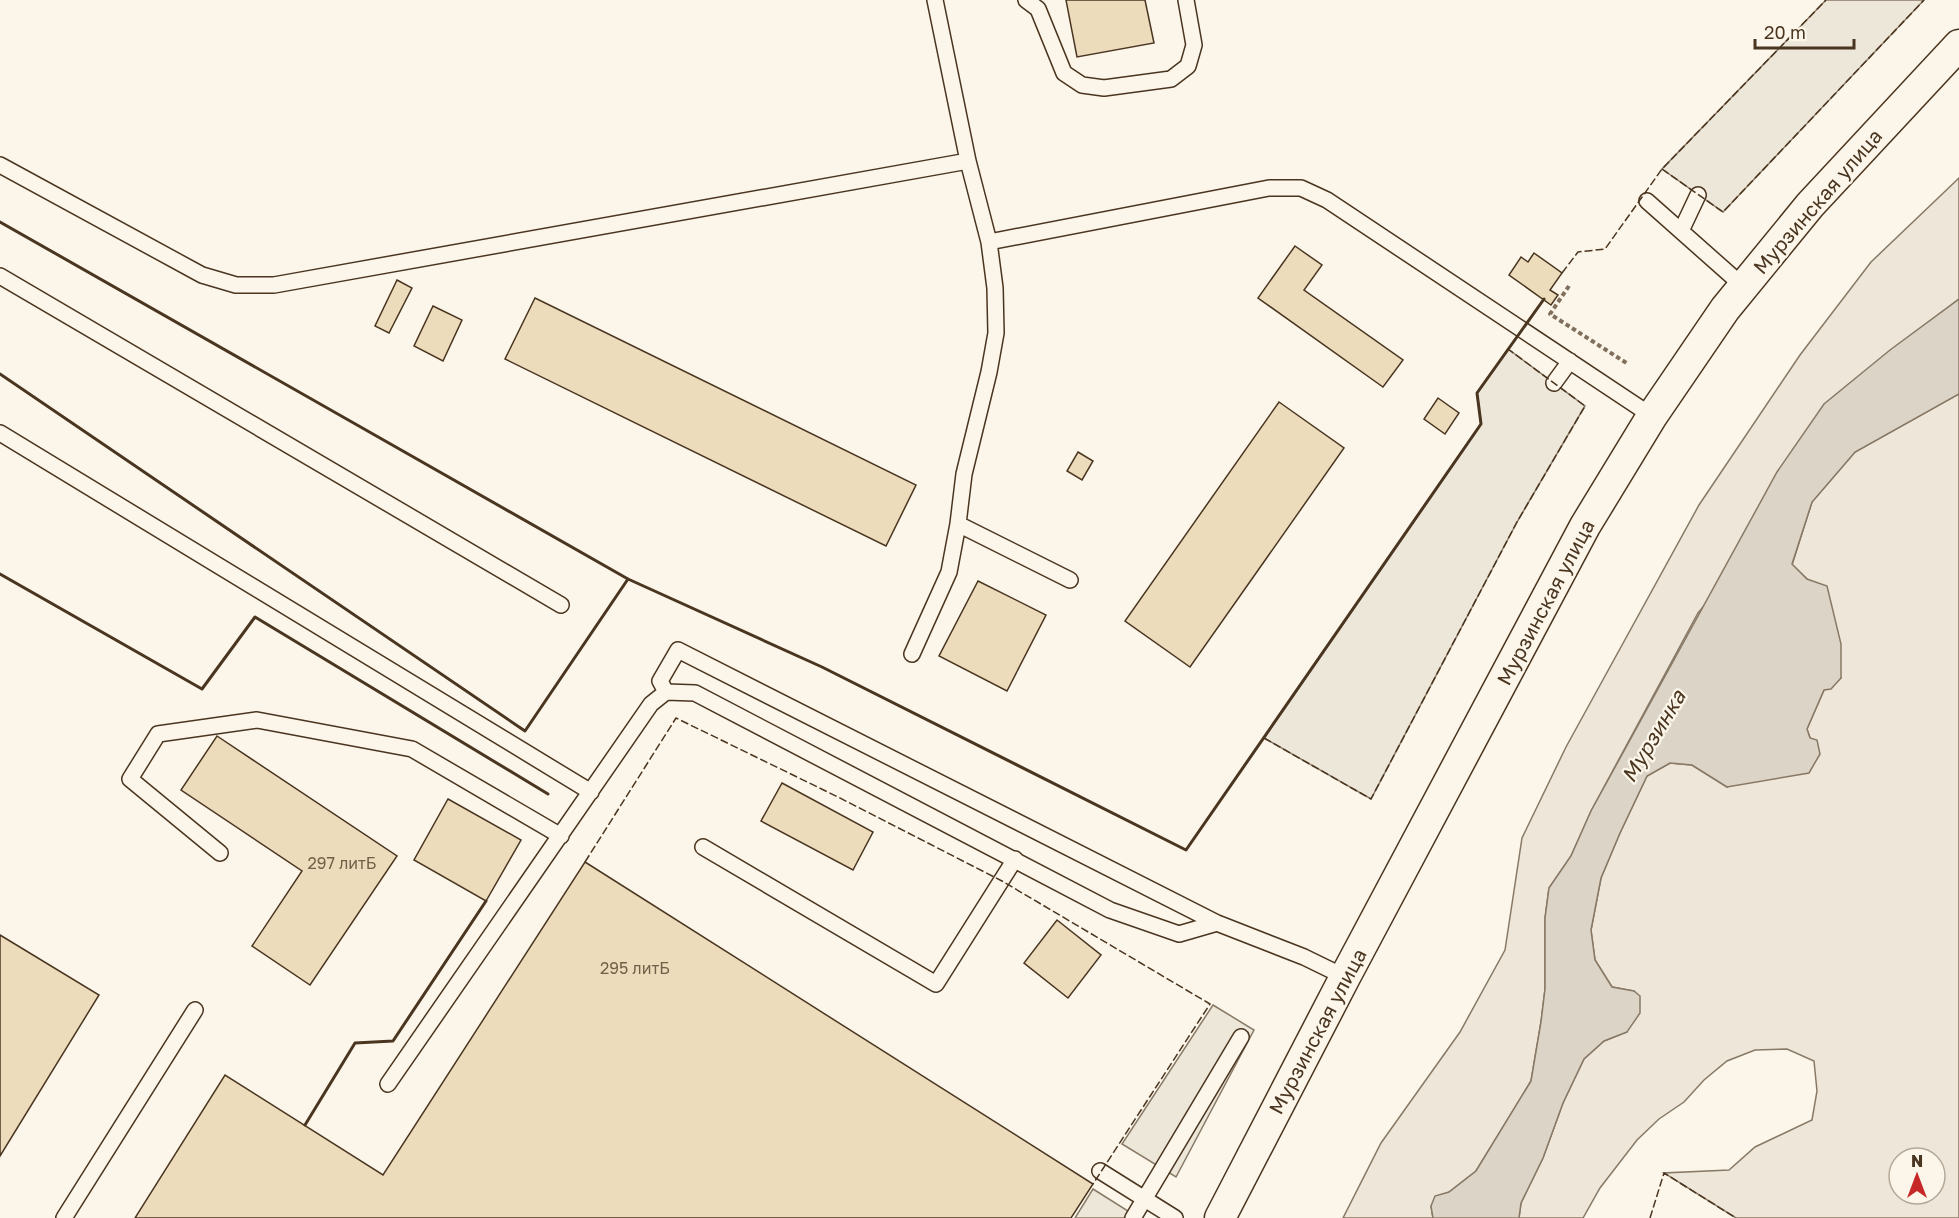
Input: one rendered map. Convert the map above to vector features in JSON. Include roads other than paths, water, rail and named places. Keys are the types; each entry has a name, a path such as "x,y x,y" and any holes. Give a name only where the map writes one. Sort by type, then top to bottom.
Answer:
{"street":[{"name":"Мурзинская улица","path":"1220,1218 1345,977 1585,526 1652,416 1725,309 1810,205 1959,45"}],"lane":[{"path":"912,654 949,572 964,474 996,333 996,288 989,242 968,161 935,0"},
{"path":"1026,0 1038,9 1064,73 1082,85 1104,88 1171,79 1188,66 1194,45 1186,0"},
{"path":"0,165 202,275 236,285 274,285 968,161"},
{"path":"989,242 1269,188 1301,188 1327,200 1652,416"},
{"path":"1681,231 1698,195"},
{"path":"1647,201 1744,286"},
{"path":"0,276 561,605"},
{"path":"1554,383 1570,361"},
{"path":"0,433 591,792"},
{"path":"958,524 1070,580"},
{"path":"666,692 660,681 678,650 1217,923 1304,957 1345,977"},
{"path":"388,1084 651,704 666,692 695,693 1110,910 1179,934 1217,923"},
{"path":"220,853 130,779 158,734 256,720 412,749 561,836"},
{"path":"703,847 936,984 1015,859"},
{"path":"64,1218 195,1010"},
{"path":"1133,1218 1241,1037"},
{"path":"1100,1171 1175,1218"}],"water":[{"name":"Мурзинка","path":"1959,299 1959,394 1855,452 1812,502 1792,564 1807,579 1827,586 1841,644 1841,678 1831,689 1824,690 1807,729 1810,738 1817,740 1820,754 1809,773 1727,787 1692,765 1670,763 1647,776 1601,878 1591,930 1595,960 1612,987 1634,991 1640,996 1640,1013 1627,1032 1604,1041 1584,1059 1563,1103 1543,1158 1521,1203 1519,1218 1433,1218 1431,1206 1435,1196 1449,1192 1476,1171 1531,1081 1545,989 1545,918 1549,888 1571,856 1591,811 1777,472 1824,404 1890,350"}]}
